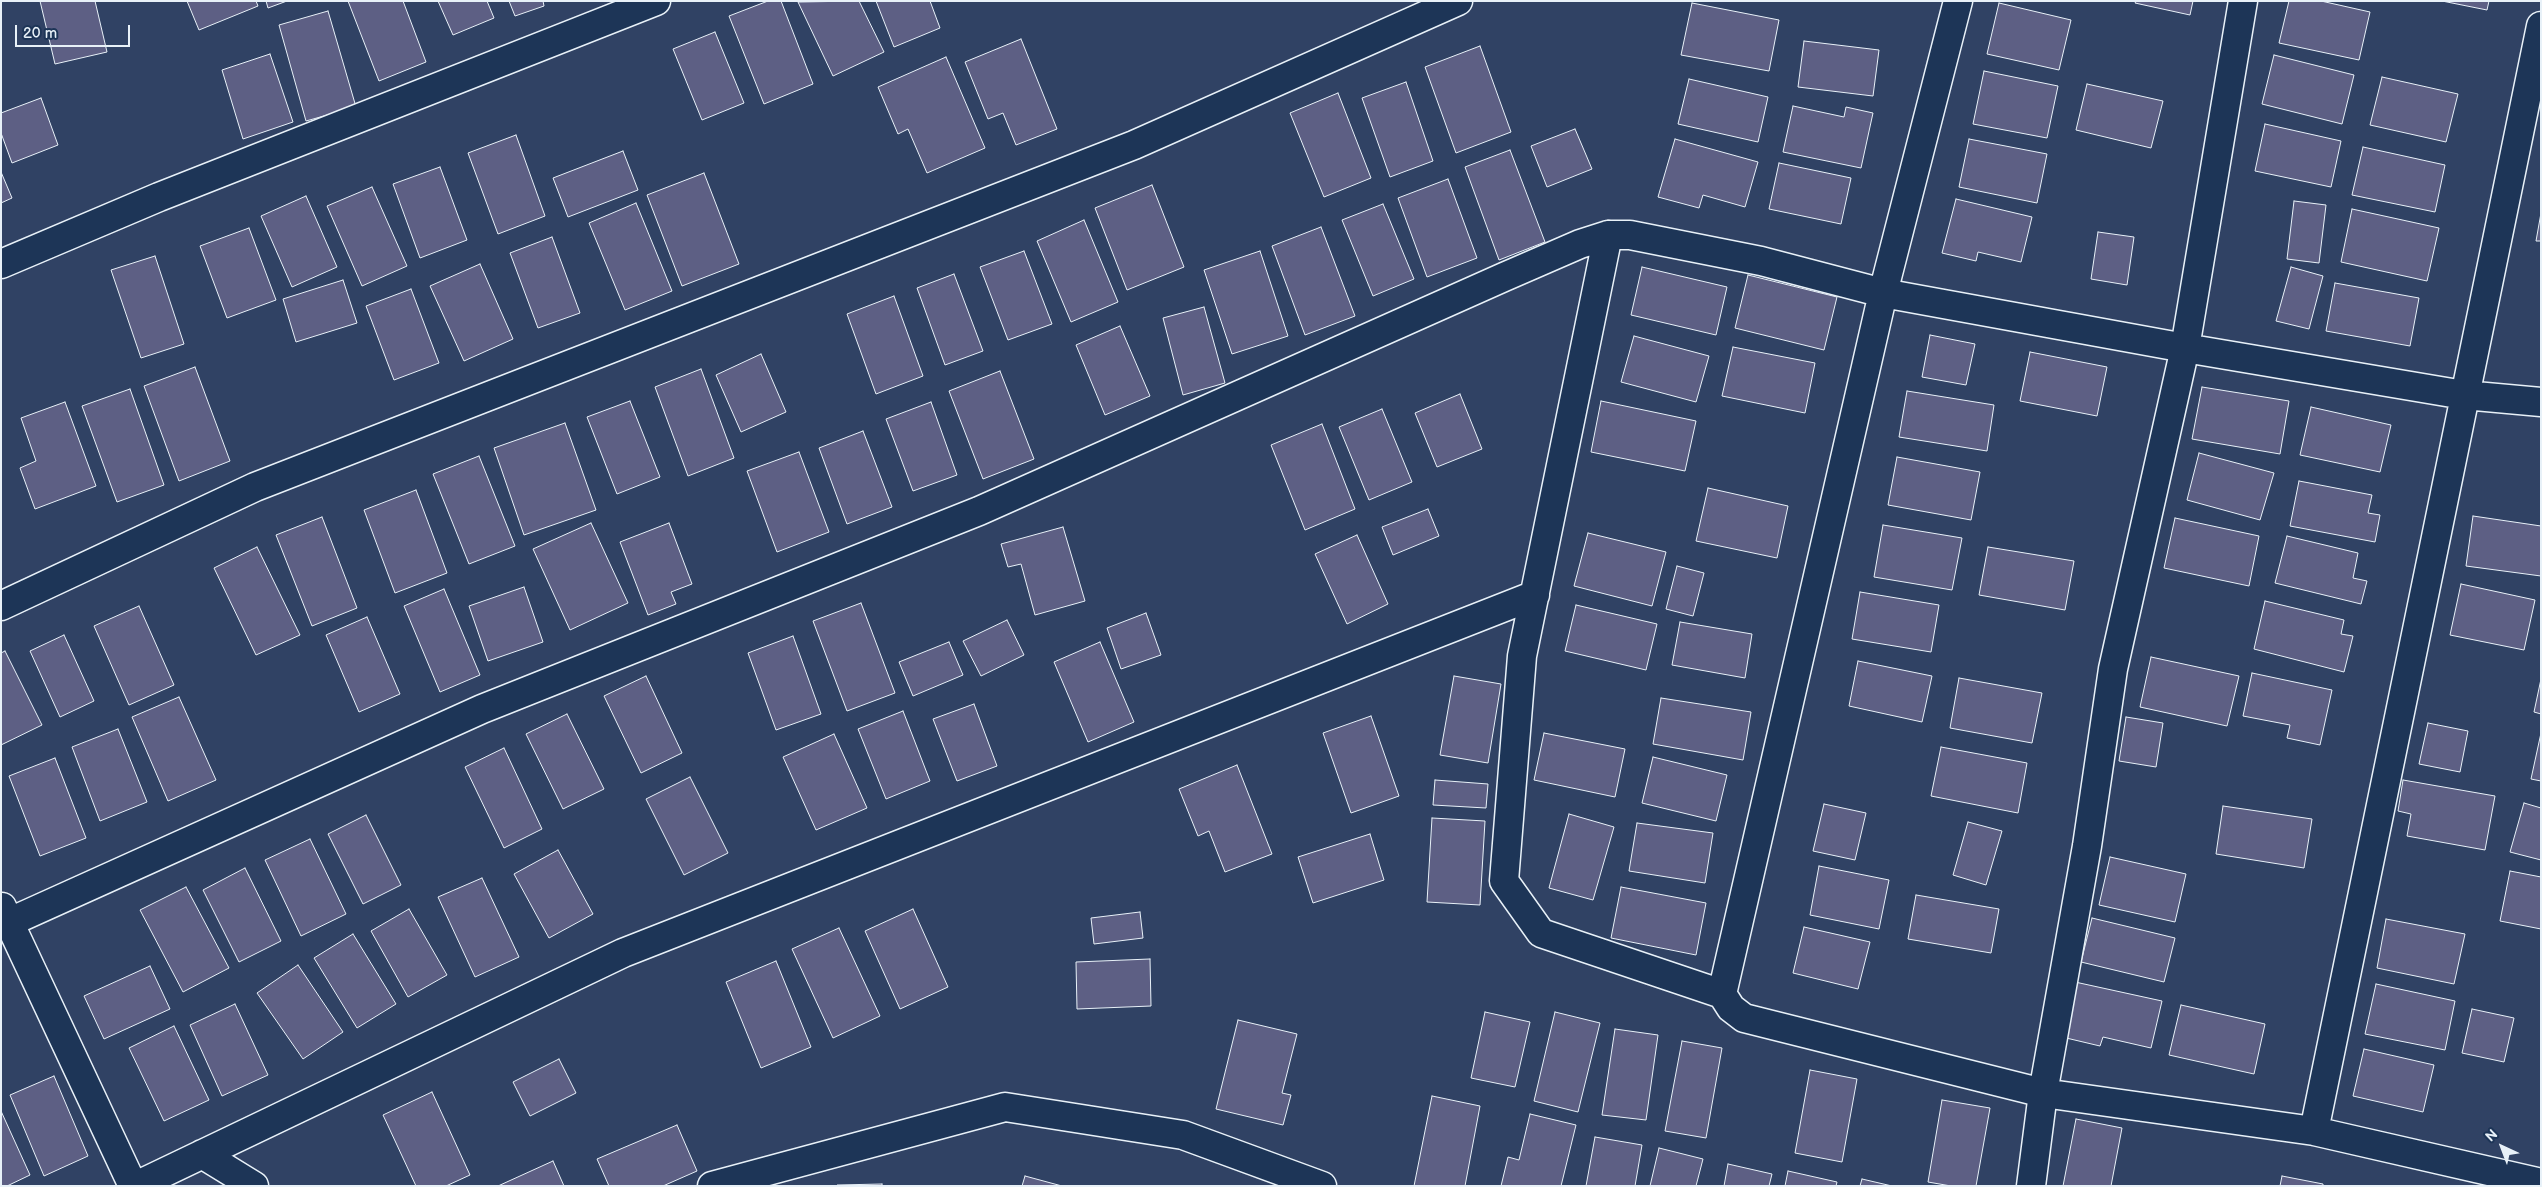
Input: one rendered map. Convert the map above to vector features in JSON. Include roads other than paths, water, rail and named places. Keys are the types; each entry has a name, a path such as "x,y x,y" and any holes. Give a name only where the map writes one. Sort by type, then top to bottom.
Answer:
{"street":[{"path":"1,264 159,197 656,1"},
{"path":"1,606 255,487 1134,144 1458,1"},
{"path":"1722,994 1883,293 1958,1"},
{"path":"2031,1186 2043,1092 2087,846 2113,669 2185,348 2243,1"},
{"path":"2314,1131 2541,26"},
{"path":"1608,235 1522,656 1504,881 1541,933 1722,994 1731,1008 1744,1018 2043,1092 2314,1131 2541,1183"},
{"path":"1535,595 622,954 135,1186 4,918 482,709 978,512 1554,255 1608,235 1630,235 1761,261 1883,293 2185,348 2464,395 2541,402"},
{"path":"712,1186 1005,1107 1183,1135 1322,1186"},
{"path":"202,1154 254,1186"}]}
